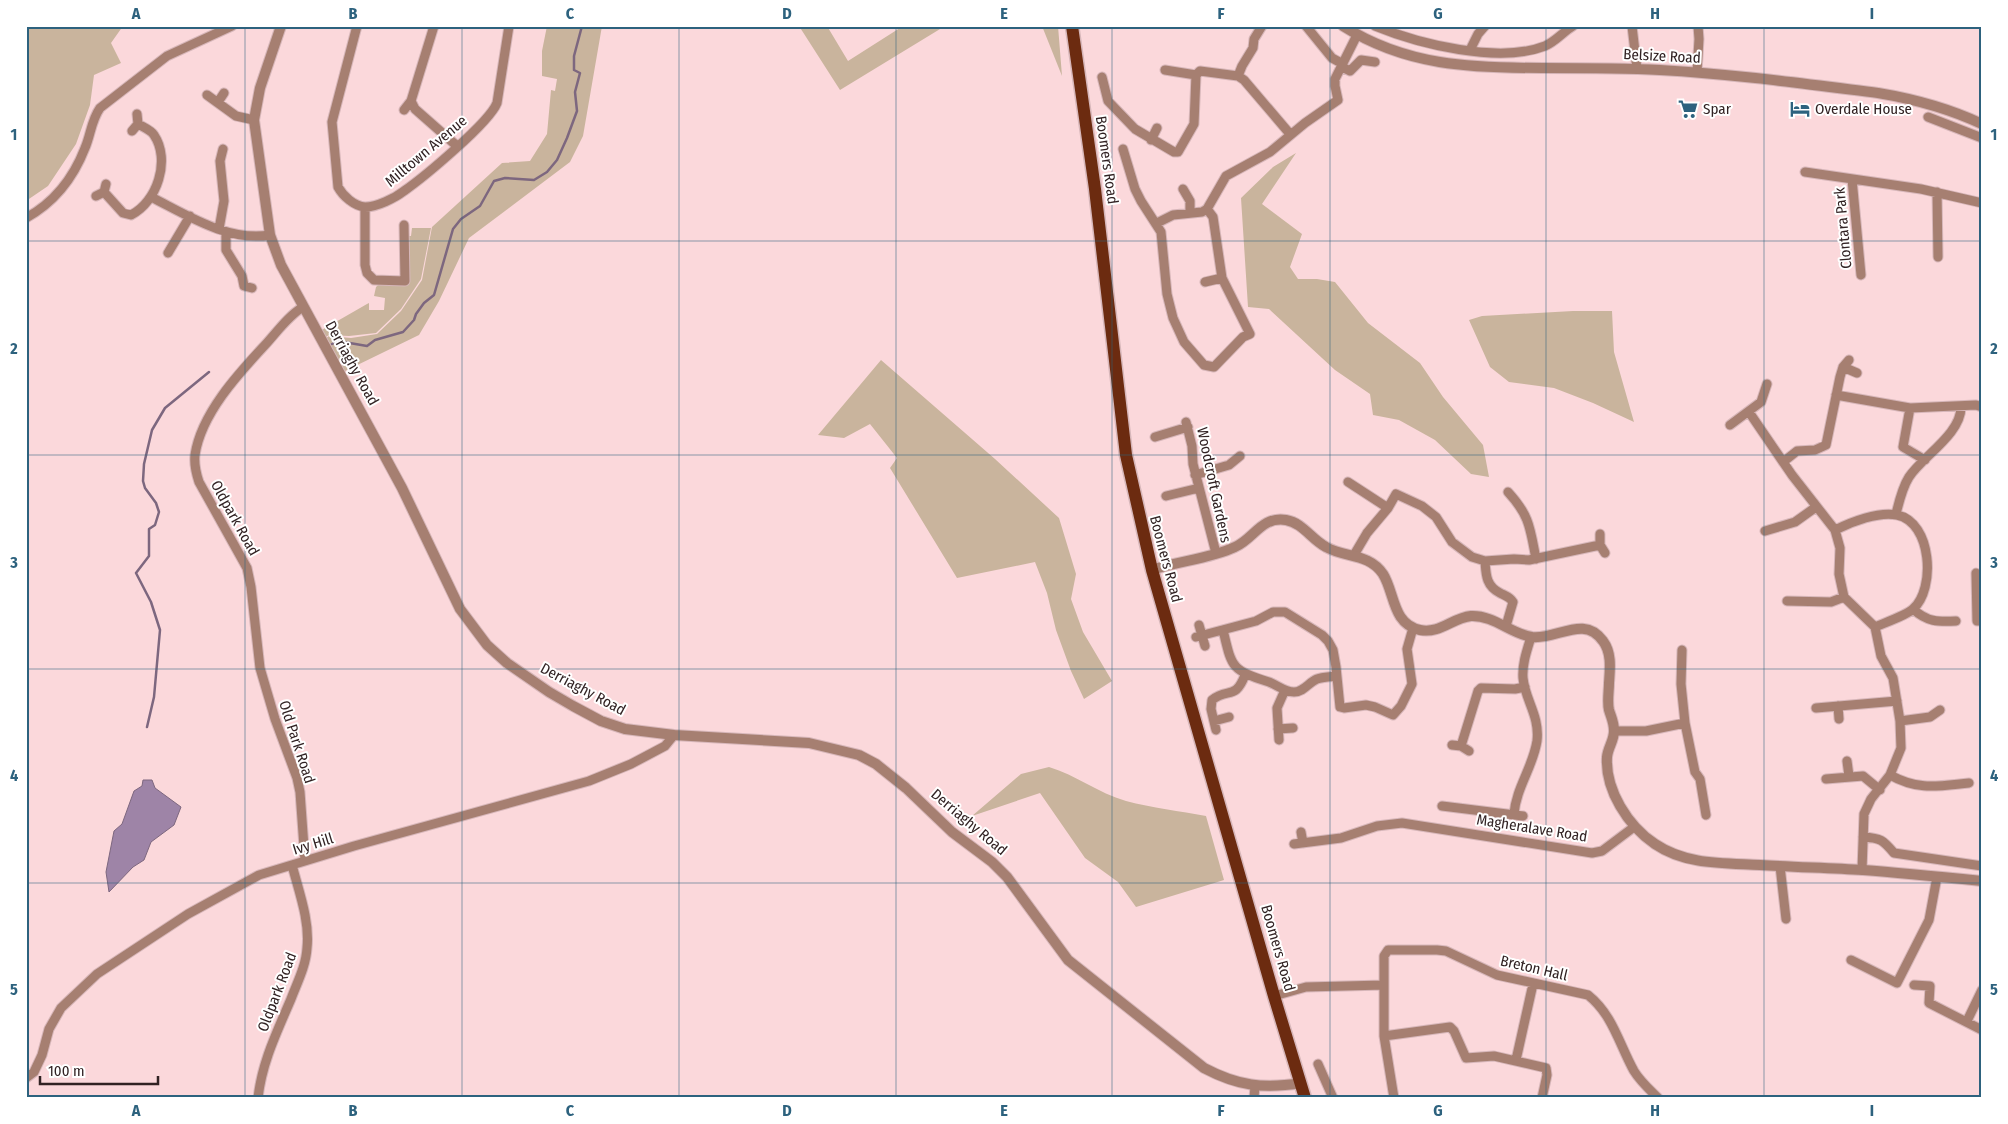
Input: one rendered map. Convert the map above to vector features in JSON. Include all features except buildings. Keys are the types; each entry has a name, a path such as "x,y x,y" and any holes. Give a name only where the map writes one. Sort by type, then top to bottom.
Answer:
{"main road":[{"name":"Boomers Road","path":"1072,27 1095,189 1126,456 1152,570 1274,996 1301,1083"},
{"path":"1301,1083 1306,1098"}],"street":[{"path":"26,218 54,199 64,186 86,147 94,118 100,108 167,56 232,26"},
{"name":"Derriaghy Road","path":"281,26 260,88 254,120 270,235 281,265 402,488 460,609 487,644 525,677 549,692 601,721 625,730 674,735 810,743 859,755 876,764 906,788 946,828 992,862 1007,877 1068,960 1204,1068 1224,1078 1255,1086 1279,1086 1301,1083"},
{"path":"358,26 332,122 332,139 338,187 341,194 365,207 365,265 367,273 374,280 405,281 404,225"},
{"path":"404,110 410,101 434,26"},
{"name":"Milltown Avenue","path":"365,207 382,202 404,191 494,112 509,26"},
{"path":"1238,76 1253,48 1254,39 1262,26"},
{"path":"1306,26 1332,58 1350,71 1361,60 1375,62"},
{"name":"Belsize Road","path":"1343,26 1357,35 1398,53 1446,65 1697,72 1878,92 1933,104 1982,124"},
{"path":"1375,26 1433,44 1501,53 1529,51 1546,46 1573,26"},
{"path":"1470,50 1478,34 1485,26"},
{"path":"1632,26 1638,69"},
{"path":"1697,72 1698,26"},
{"path":"1157,223 1173,215 1202,212 1207,209 1226,176 1270,152 1290,134 1338,100 1335,79 1357,35"},
{"path":"1166,70 1196,75"},
{"path":"1102,77 1108,101 1135,129 1174,152 1178,152 1194,124 1196,75 1200,71 1238,76 1244,80 1290,134"},
{"path":"218,102 224,93"},
{"path":"207,95 236,116 254,120"},
{"path":"410,101 416,110 457,146"},
{"path":"102,191 123,213 131,215 140,211 151,197 162,166 160,145 153,133 135,127 136,114"},
{"path":"1928,117 1982,138"},
{"path":"1151,140 1157,128"},
{"path":"223,149 216,161 224,201 223,230 226,250 242,276 244,286 252,288"},
{"path":"1123,149 1135,189 1161,232 1167,294 1173,318 1184,342 1204,365 1214,367 1243,337 1250,334 1222,278 1213,217 1207,209"},
{"name":"Clontara Park","path":"1805,172 1937,192 1982,203"},
{"name":"Clontara Park","path":"1852,179 1861,275"},
{"path":"1183,189 1190,201 1190,213"},
{"path":"1937,192 1938,257"},
{"path":"151,197 223,230 247,237 270,235"},
{"path":"168,253 190,216"},
{"path":"174,244 183,249"},
{"path":"1205,282 1222,278"},
{"name":"Oldpark Road","path":"260,662 247,568 198,482 195,456 202,430 222,396 252,359 303,307"},
{"path":"1783,462 1797,451 1814,450 1826,445 1836,395 1846,364 1857,373"},
{"path":"1730,425 1761,402 1767,384"},
{"path":"1836,395 1910,408 1976,405 1982,407"},
{"path":"1896,514 1900,496 1909,478 1954,429 1961,417 1961,407"},
{"path":"1910,408 1903,447 1925,460"},
{"path":"1749,412 1783,462 1835,530 1840,548 1840,574 1844,597 1875,627 1882,656 1893,678 1900,721 1901,748 1890,775 1871,799 1864,814 1862,870"},
{"name":"Woodcroft Gardens","path":"1155,437 1167,437 1187,425 1195,475 1216,554"},
{"path":"1195,475 1229,465 1240,456"},
{"path":"1348,482 1388,508"},
{"path":"1166,496 1199,488"},
{"path":"1508,492 1521,506 1529,520 1536,559"},
{"path":"1354,555 1366,533 1388,508 1396,494 1422,506 1436,517 1452,542 1472,557 1485,561 1536,559 1602,549 1600,534"},
{"path":"1765,532 1783,523 1795,522 1816,507"},
{"path":"1835,530 1855,520 1896,514 1910,520 1922,533 1926,549 1926,587 1913,609 1875,627"},
{"path":"1152,570 1216,554 1241,544 1266,523 1280,520 1299,525 1324,547 1365,558 1378,567 1386,580 1397,612 1413,628 1433,630 1463,617 1471,616 1485,618 1531,637 1583,628 1595,632 1604,642 1609,656 1609,711 1614,724 1613,742 1607,756 1610,780 1620,806 1634,827 1666,851 1691,860 1712,863 1862,870 1982,881"},
{"path":"1485,561 1486,580 1498,593 1511,598 1513,602 1506,626"},
{"path":"1976,573 1977,622 1982,622"},
{"path":"1793,604 1831,602 1844,597"},
{"path":"1913,609 1923,618 1942,622 1956,621"},
{"path":"1199,637 1256,621 1273,612 1285,612 1322,635 1328,641 1333,650 1340,707 1350,708 1366,705 1375,707 1390,715 1395,714 1412,684 1407,649 1413,628"},
{"path":"1199,625 1199,637 1205,646"},
{"path":"1223,630 1230,660 1239,672 1294,692 1304,689 1319,678 1336,676"},
{"path":"1442,806 1519,815 1517,792 1532,758 1537,741 1537,725 1525,687 1523,666 1531,637"},
{"path":"1682,650 1681,684 1685,724 1695,772 1700,779 1706,815"},
{"name":"Old Park Road","path":"260,662 275,719 297,778 300,792 305,861"},
{"path":"1229,717 1215,725 1211,709 1212,700 1236,691 1241,685 1245,674"},
{"path":"1461,747 1478,691 1481,688 1515,689 1525,687"},
{"path":"1279,740 1278,704 1285,690"},
{"path":"1816,708 1897,701"},
{"path":"1838,706 1839,719"},
{"path":"1900,721 1930,718 1940,710"},
{"path":"1614,731 1646,731 1685,724"},
{"path":"1278,729 1293,728"},
{"name":"Ivy Hill","path":"26,1078 34,1072 42,1055 49,1029 61,1008 97,974 188,914 259,875 589,781 631,764 665,746 674,735"},
{"path":"1847,761 1849,776"},
{"path":"1890,775 1906,784 1923,787 1969,783"},
{"path":"1826,779 1863,776 1880,790"},
{"name":"Magheralave Road","path":"1301,832 1298,844 1341,838 1377,826 1402,823 1592,853 1602,851 1634,827"},
{"path":"1863,837 1883,840 1894,853 1982,866"},
{"name":"Oldpark Road","path":"258,1098 266,1058 300,977 307,950 302,903 292,865"},
{"path":"1780,866 1786,919"},
{"path":"1851,960 1897,983 1929,920 1937,877"},
{"name":"Breton Hall","path":"1394,1098 1384,1036 1384,956 1388,950 1437,950 1446,952 1497,975 1588,995 1599,1004 1611,1021 1635,1072 1658,1098"},
{"path":"1516,1060 1534,984"},
{"path":"1274,996 1306,987 1384,985"},
{"path":"1914,985 1930,986 1929,1003 1982,1030"},
{"path":"1967,1022 1982,990"},
{"path":"1384,1036 1450,1027 1454,1031 1466,1058 1494,1056 1546,1068 1548,1075 1542,1098"},
{"path":"1321,1065 1333,1098"},
{"path":"1254,1098 1255,1086"}],"shaded area":[{"path":"26,26 123,26 111,43 121,63 94,75 90,105 76,144 48,186 26,201"},
{"path":"547,26 602,26 583,136 570,162 469,238 439,301 419,335 343,372 325,339 329,336 351,338 377,334 401,311 422,280 432,227 502,163 530,161 547,134 551,90 555,91 557,79 542,76 542,51"},
{"path":"799,26 827,26 848,61 903,26 945,26 840,90"},
{"path":"1042,26 1058,26 1062,76"},
{"path":"1296,153 1262,204 1302,234 1290,267 1298,279 1317,279 1335,282 1368,323 1420,363 1443,397 1483,445 1489,477 1471,474 1435,440 1399,420 1373,415 1370,394 1335,370 1269,309 1248,307 1241,198 1273,167"},
{"path":"412,228 431,228 421,279 401,309 376,333 349,336 329,335 324,338 320,331 369,303 369,310 384,310 385,298 374,296 376,287 379,284 407,283 407,236 411,236"},
{"path":"1612,311 1614,352 1634,422 1554,388 1509,382 1490,367 1469,320 1482,316"},
{"path":"881,360 995,459 1059,518 1076,574 1071,599 1083,632 1112,681 1084,699 1071,671 1056,630 1047,593 1035,562 957,578 890,468 897,458 870,424 844,438 818,435"},
{"path":"1049,767 1116,798 1156,808 1206,816 1224,880 1136,907 1118,882 1085,858 1040,793 972,816 1021,774"},
{"path":"143,780 152,780 155,788 181,807 174,825 151,842 144,860 133,867 109,892 106,872 114,831 122,824 134,791 142,786"}],"waterway":[{"path":"332,344 338,341 367,346 375,340 403,332 414,320 424,303 434,295 453,229 461,219 480,206 494,181 505,178 534,180 547,172 557,160 577,111 575,92 580,73 574,70 574,56 582,26"},
{"path":"147,727 154,697 160,630 151,602 136,573 149,556 149,529 155,525 159,512 156,503 145,488 143,481 144,464 152,430 165,408 209,372"}],"place":[{"name":"Spar","path":"1688,109"},
{"name":"Overdale House","path":"1800,109"}]}
